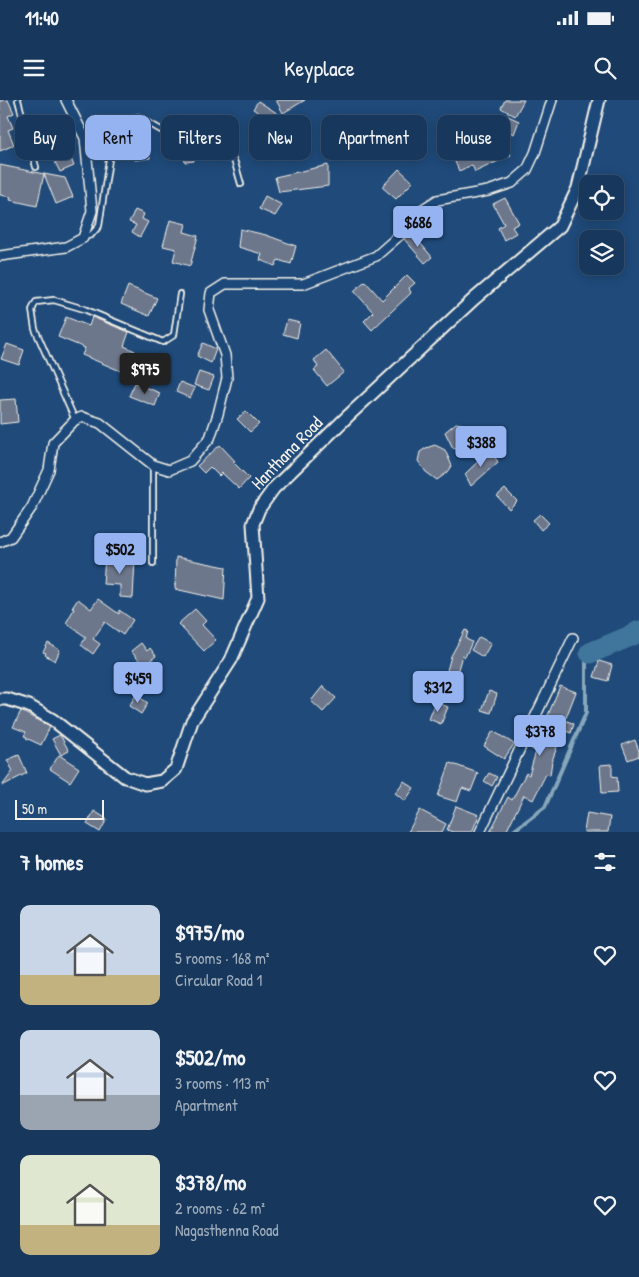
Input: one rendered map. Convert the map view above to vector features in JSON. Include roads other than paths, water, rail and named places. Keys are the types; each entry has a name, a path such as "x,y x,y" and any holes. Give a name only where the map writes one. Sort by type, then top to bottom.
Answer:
{"street":[{"path":"0,256 66,247 83,238 92,211 85,138 66,100"},
{"path":"0,542 11,537 32,507 49,470 53,443 75,420 82,417 100,423 153,465 169,470 190,461 210,438 227,378 225,355 209,310 211,293 225,284 303,284 376,256 400,234 415,214 437,200 488,191 512,183 527,170 531,162 552,100"},
{"name":"Hanthana Road","path":"0,699 7,699 29,706 53,720 125,777 145,784 162,781 176,769 192,721 231,660 258,598 253,524 259,509 274,488 348,416 474,299 560,226 578,188 599,100"},
{"path":"480,832 573,638"}],"lane":[{"path":"18,100 36,167"},
{"path":"83,238 91,235 99,226 111,146 131,119 138,117 161,130 207,127 219,133 235,163 241,184"},
{"path":"75,420 35,330 32,310 36,302 54,300 84,309 163,342 174,335 180,294"},
{"path":"153,465 153,563"}],"waterway":[{"path":"590,653 639,631"},
{"path":"512,832 545,807 586,713 586,659"}]}
